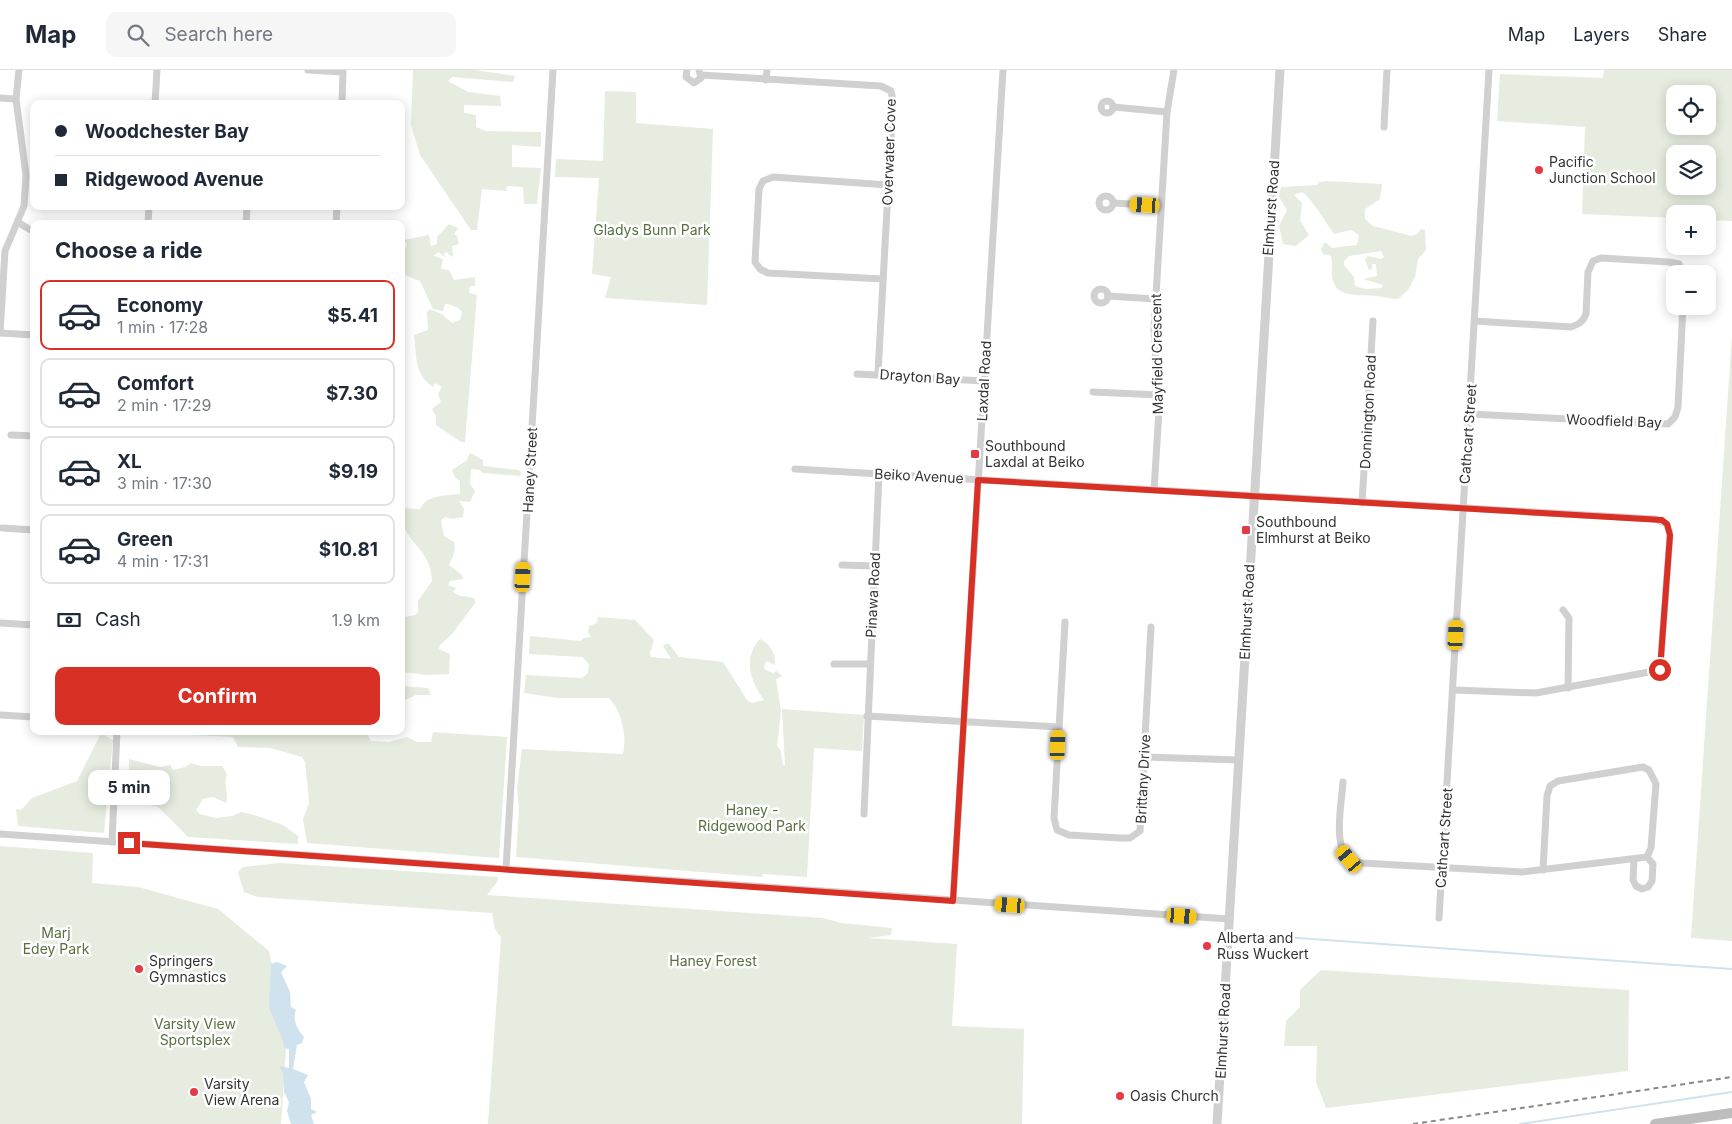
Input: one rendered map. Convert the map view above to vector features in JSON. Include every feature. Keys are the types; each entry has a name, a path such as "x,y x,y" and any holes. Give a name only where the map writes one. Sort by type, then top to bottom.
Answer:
{"main road":[{"path":"1655,1124 1732,1113"}],"street":[{"path":"18,70 16,99 26,175 24,206 19,223 5,251 0,333 30,335"},
{"path":"155,100 157,70"},
{"path":"308,70 344,72 342,100"},
{"name":"Haney Street","path":"506,869 553,70"},
{"name":"Overwater Cove","path":"687,70 686,77 691,83 696,82 700,72 766,80 881,86 890,91 893,100 878,373"},
{"path":"766,80 767,70"},
{"name":"Laxdal Road","path":"953,901 1003,70"},
{"name":"Mayfield Crescent","path":"1154,490 1159,395 1154,329 1155,300 1167,112 1174,70"},
{"name":"Elmhurst Road","path":"1217,1124 1280,70"},
{"path":"1384,127 1387,70"},
{"name":"Cathcart Street","path":"1439,918 1490,70"},
{"path":"0,98 16,99"},
{"path":"1113,107 1167,112"},
{"path":"882,279 768,273 760,269 755,262 758,189 763,181 773,178 888,185"},
{"path":"1114,204 1161,206"},
{"path":"19,223 30,230"},
{"path":"1475,321 1571,327 1578,325 1584,320 1589,268 1593,261 1601,258 1669,262 1679,265"},
{"path":"1108,296 1155,300"},
{"name":"Woodfield Bay","path":"1469,414 1668,424 1675,417 1678,407 1683,315"},
{"name":"Donnington Road","path":"1362,503 1373,321"},
{"name":"Drayton Bay","path":"857,374 878,373 984,381"},
{"path":"1094,392 1159,395"},
{"path":"10,434 30,436"},
{"name":"Beiko Avenue","path":"795,469 1656,519 1667,524 1670,535 1660,670 1568,688"},
{"name":"Pinawa Road","path":"864,814 869,664 879,474"},
{"path":"2,528 30,530"},
{"path":"842,565 875,566"},
{"path":"1454,690 1536,694 1568,688 1569,618 1564,610"},
{"name":"Brittany Drive","path":"1065,622 1054,818 1057,830 1061,833 1120,838 1137,835 1142,822 1151,628"},
{"path":"0,623 30,625"},
{"path":"834,664 869,664"},
{"path":"0,715 30,718"},
{"path":"867,716 1058,727"},
{"path":"112,842 117,735"},
{"path":"1144,756 1239,760"},
{"path":"1543,870 1547,796 1550,786 1558,781 1643,768 1649,770 1656,784 1651,848 1647,857"},
{"path":"1343,782 1339,837 1341,849 1349,859 1362,863 1522,872 1647,857"},
{"path":"0,834 953,901 1229,918"},
{"path":"1634,860 1633,880 1636,886 1642,889 1648,887 1652,881 1653,864 1647,857"}],"green space":[{"path":"413,70 475,70 515,76 513,82 452,77 448,81 468,92 500,96 501,106 464,105 464,113 476,115 476,127 486,131 541,132 541,147 512,145 512,167 541,168 537,204 524,204 523,187 507,186 506,191 482,189 477,230 471,230 420,155 411,125"},
{"path":"1604,70 1732,70 1732,221 1716,220 1716,205 1666,205 1666,218 1582,214 1585,127 1497,121 1500,74 1603,78"},
{"name":"Gladys Bunn Park","path":"605,91 636,92 636,123 713,129 707,305 605,298 611,277 592,274 599,178 555,177 556,159 603,161"},
{"path":"1319,182 1382,184 1380,199 1365,209 1365,219 1373,226 1412,236 1421,229 1425,230 1426,250 1418,259 1415,277 1408,290 1398,299 1350,294 1338,289 1334,284 1332,276 1331,256 1323,254 1321,249 1325,242 1332,248 1357,245 1359,235 1351,230 1334,234 1314,205 1302,192 1294,195 1302,203 1300,221 1309,235 1296,246 1283,244 1279,226 1287,210 1279,197 1281,187 1317,185","holes":["1381,251 1384,257 1381,259 1368,256 1365,259 1369,270 1372,269 1372,264 1376,264 1377,276 1363,279 1383,285 1382,288 1366,289 1355,286 1354,277 1344,265 1344,261 1349,256"]},
{"path":"449,224 458,228 454,234 457,236 459,244 452,246 453,257 448,254 449,252 444,253 445,257 438,252 434,256 443,259 441,269 449,270 454,280 475,277 475,286 470,286 469,293 477,295 465,442 461,442 436,425 436,416 432,409 441,402 438,394 442,387 435,383 433,387 427,382 422,376 417,363 414,335 428,330 427,312 430,309 443,315 452,323 460,320 462,312 457,307 447,304 445,304 443,311 433,309 420,281 407,276 405,273 405,249 407,244 405,240 429,235 431,246 437,244 437,237"},
{"path":"1732,335 1732,941 1691,938"},
{"path":"470,453 483,460 483,466 518,470 521,472 520,476 483,473 480,470 471,469 470,484 475,491 470,502 459,501 464,509 463,517 452,519 445,517 441,520 444,536 454,542 455,545 453,557 449,565 462,575 463,579 450,581 448,585 456,588 453,592 455,594 475,599 475,603 452,634 440,645 439,649 450,654 449,674 428,675 405,672 405,617 415,615 418,612 418,601 432,581 427,560 405,528 405,508 420,509 423,504 432,498 460,494 460,481 455,477 452,470 466,461"},
{"name":"Haney - Ridgewood Park","path":"598,617 635,620 654,640 650,653 651,657 671,659 663,646 669,644 679,657 723,662 747,700 752,703 764,700 752,678 750,670 751,654 760,639 767,643 772,649 775,665 767,661 764,669 773,673 777,671 782,676 776,679 781,711 777,746 780,749 783,765 785,765 782,709 864,715 862,751 814,748 807,877 763,874 762,877 516,857 519,808 517,788 522,749 623,754 624,732 622,724 617,710 609,698 558,698 524,693 526,675 582,678 588,673 589,664 582,657 529,654 530,636 580,641 591,637 588,632 589,626 597,623"},
{"path":"405,686 428,688 431,695 416,695 405,700"},
{"path":"433,732 507,737 499,858 307,843 303,819 309,803 305,762 302,757 270,748 238,747 233,737 193,735 368,735 371,741 389,742 407,737 417,742 431,742"},
{"path":"100,735 104,735 113,740 104,833 18,826 16,809 21,810 32,798 77,781"},
{"path":"129,759 160,767 170,765 173,770 185,767 191,763 200,766 222,766 227,774 226,803 213,797 203,799 196,810 200,814 216,818 232,816 241,812 251,814 283,825 298,836 298,844 188,837 158,807 128,799"},
{"path":"0,846 93,853 92,883 138,887 218,909 269,951 287,1033 281,1124 0,1124"},
{"name":"Haney Forest","path":"279,863 498,877 497,882 487,895 823,918 841,923 892,928 891,935 868,938 957,944 952,1026 1024,1029 1022,1124 488,1124 501,938 495,929 492,913 257,897 244,892 238,872 243,867"},
{"path":"1321,970 1629,990 1628,1071 1326,1108 1316,1082 1317,1046 1284,1046 1286,1021 1300,1007 1300,990"}],"water":[{"path":"277,962 287,966 281,972 290,992 291,1007 296,1010 296,1024 304,1037 302,1043 297,1045 293,1069 308,1075 304,1082 311,1099 311,1109 317,1112 311,1115 314,1124 291,1124 287,1111 289,1102 284,1092 283,1074 279,1066 289,1068 289,1049 284,1048 283,1040 269,1008 271,964"}],"waterway":[{"path":"1242,934 1732,969"},
{"path":"1520,1124 1732,1092"}],"railway":[{"path":"1413,1124 1732,1077"}],"place":[{"name":"Pacific Junction School","path":"1539,170"},
{"name":"Southbound Laxdal at Beiko","path":"975,454"},
{"name":"Southbound Elmhurst at Beiko","path":"1246,530"},
{"name":"Alberta and Russ Wuckert","path":"1207,946"},
{"name":"Springers Gymnastics","path":"139,969"},
{"name":"Varsity View Arena","path":"194,1092"},
{"name":"Oasis Church","path":"1120,1096"}],"route":[{"path":"129,843 953,901 978,480 1662,520 1670,528 1670,535 1660,670"}],"park label":[{"name":"Marj Edey Park","path":"56,942"},
{"name":"Varsity View Sportsplex","path":"195,1032"}]}
